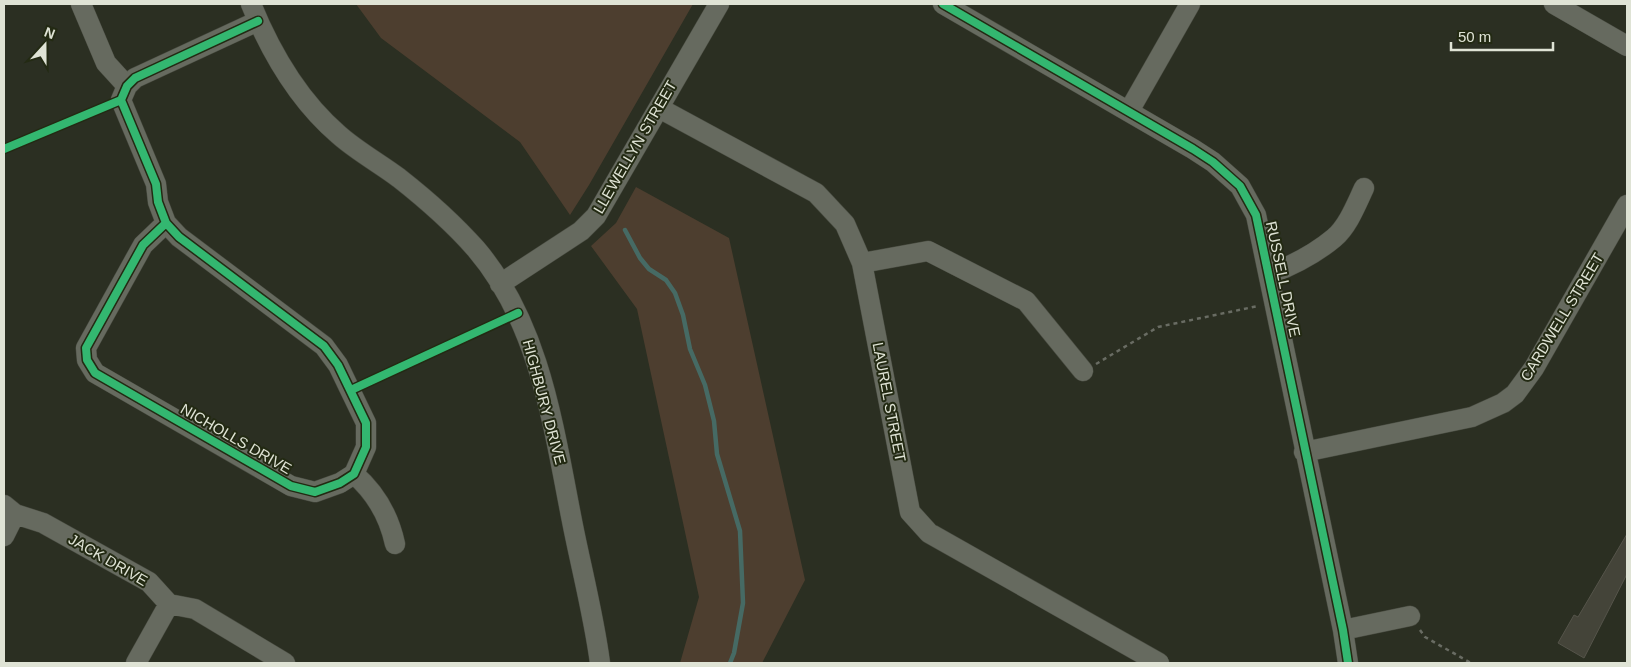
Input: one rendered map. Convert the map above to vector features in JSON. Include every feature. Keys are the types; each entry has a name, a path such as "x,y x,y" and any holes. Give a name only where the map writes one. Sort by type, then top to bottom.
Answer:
{"street":[{"path":"81,4 106,63 127,86"},
{"name":"LLEWELLYN STREET","path":"500,284 581,231 596,216 719,4"},
{"name":"RUSSELL DRIVE","path":"943,4 1129,111 1213,162 1240,186 1256,215 1270,274 1304,452 1343,630 1348,663"},
{"path":"1129,111 1190,4"},
{"path":"1554,4 1627,46"},
{"path":"254,13 135,78 127,86 121,100 156,184 158,202 166,223 179,237 324,346 338,365 366,423 366,447 354,474 370,488 390,522 395,544"},
{"name":"HIGHBURY DRIVE","path":"254,13 284,73 309,106 339,136 399,179 452,222 478,251 518,313 532,350 554,432 600,663"},
{"name":"LAUREL STREET","path":"659,108 816,193 845,224 862,263 910,512 929,534 1159,663"},
{"path":"1270,274 1283,269 1334,238 1354,209 1364,188"},
{"name":"CARDWELL STREET","path":"1304,452 1472,417 1503,403 1515,394 1534,368 1627,205"},
{"name":"NICHOLLS DRIVE","path":"166,223 143,245 86,348 87,360 94,374 291,486 315,492 340,483 354,474"},
{"path":"862,263 928,251 1026,302 1083,371"},
{"path":"4,536 9,510"},
{"name":"JACK DRIVE","path":"9,510 43,523 149,582 169,604"},
{"path":"136,663 169,604 194,610 285,663"},
{"path":"1343,630 1410,616"}],"path":[{"path":"1083,371 1158,327 1274,302"},
{"path":"1410,616 1425,637 1471,663"}],"shaded area":[{"path":"356,4 693,4 570,215 520,142 381,38"},
{"path":"636,187 729,238 805,580 762,663 680,663 699,597 637,309 591,246 616,223"}],"building":[{"path":"1627,534 1627,574 1584,658 1558,643 1574,615 1578,617"}],"waterway":[{"path":"625,230 640,258 649,269 666,280 675,293 683,315 690,349 705,385 714,421 717,454 740,531 743,603 734,653 730,663"}],"cycle path":[{"path":"943,4 1193,149 1213,162 1240,186 1256,215 1343,630 1348,663"},
{"path":"166,223 143,245 86,348 87,360 95,373 291,486 315,492 340,483 354,474 366,447 366,423 338,365 324,346 179,237 166,223 158,202 156,184 121,100 127,86 135,78 258,21"},
{"path":"4,149 121,100"},
{"path":"351,390 518,313"}]}
